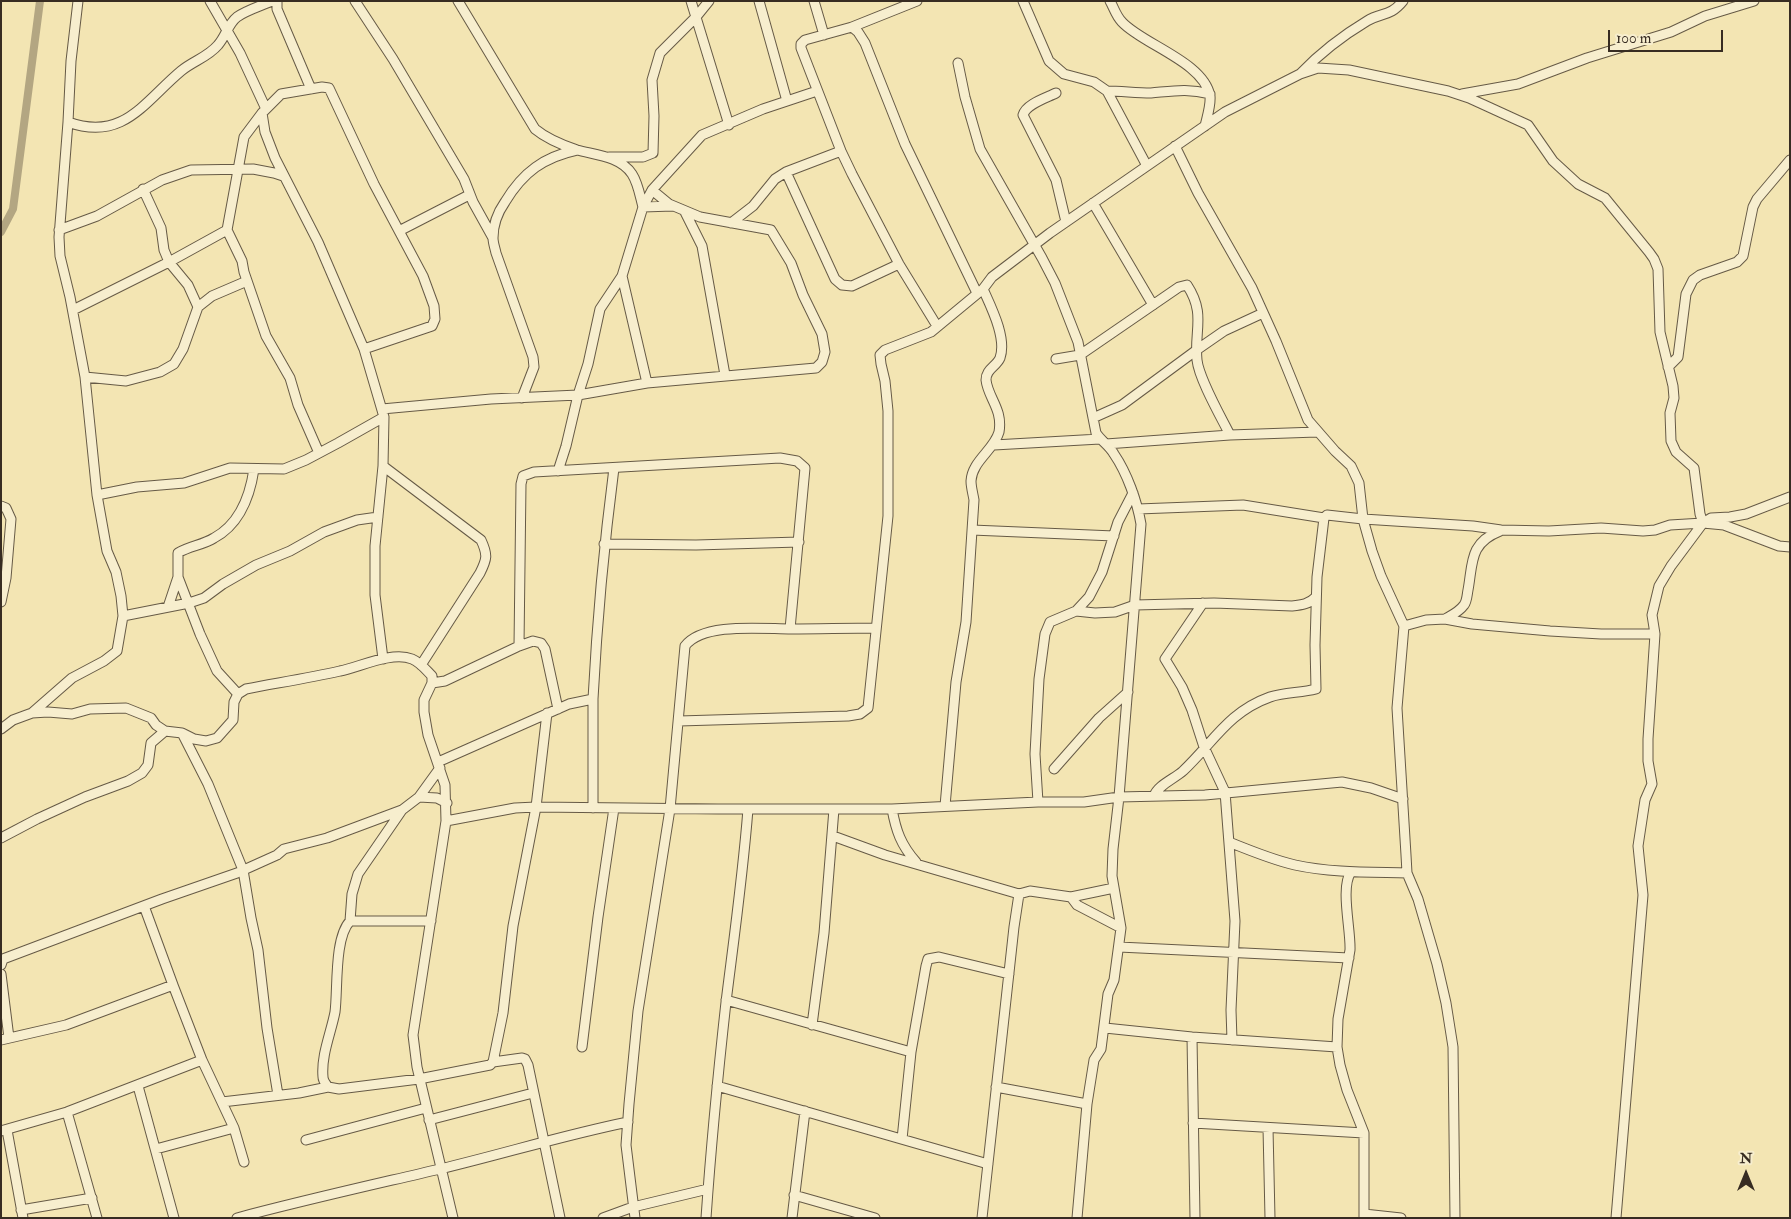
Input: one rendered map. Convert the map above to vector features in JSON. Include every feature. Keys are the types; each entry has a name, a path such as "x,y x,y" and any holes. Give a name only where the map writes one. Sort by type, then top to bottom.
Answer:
{"street":[{"path":"32,713 72,678 104,661 117,650 123,616 116,572 107,551 97,495 84,377 73,310 60,256 59,230 71,61 78,1"},
{"path":"210,1 240,54 264,111 266,132 283,176 289,183 299,207 318,242 364,349 383,413 383,466 375,546 375,595 383,659"},
{"path":"68,122 90,128 114,125 124,120 140,110 182,70 209,54 219,44 227,33 230,24 236,18 272,1"},
{"path":"277,1 277,9 311,89"},
{"path":"355,1 393,59 464,179 470,195 493,238 501,270 533,356 534,367 522,398"},
{"path":"458,1 536,129 542,135 557,143 606,157 643,157 653,153 654,116 652,80 660,53 696,17 709,1"},
{"path":"691,1 729,125"},
{"path":"759,1 787,101"},
{"path":"814,1 824,35"},
{"path":"918,1 852,27 805,40 801,44 801,48 841,150 899,264 937,326"},
{"path":"1023,1 1049,61 1064,74 1094,82 1107,91 1147,166"},
{"path":"1110,1 1122,22 1185,63 1206,85 1210,94 1210,101 1204,126"},
{"path":"1300,74 1322,51 1375,16 1392,13 1403,1"},
{"path":"1459,94 1518,84 1587,58 1671,32 1705,16 1754,1"},
{"path":"852,27 858,32 865,43 905,144 980,291 997,320 1002,350 999,361 989,370 986,379 998,410 999,430 994,445 983,456 971,480 974,500 966,622 956,682 945,806"},
{"path":"958,63 965,97 980,149 1054,283 1078,342 1096,433 1114,453 1133,493 1141,524 1119,797 1113,849 1114,888 1119,906 1121,928 1114,980 1108,994 1101,1049 1094,1060 1087,1104 1077,1218"},
{"path":"679,721 848,716 860,714 868,708 888,516 888,411 880,355 885,350 931,332 980,291 992,277 1066,222 1225,112 1300,74 1318,68 1349,70 1459,94 1528,124 1553,161 1578,184 1605,198 1649,252 1658,269 1660,332 1674,398 1670,413 1671,441 1676,452 1694,468 1700,514 1703,523"},
{"path":"318,453 298,405 290,378 266,336 242,261 227,230 244,137 264,111 282,94 322,87 329,88 350,135 423,276 434,306 436,319 432,326 364,349"},
{"path":"1107,91 1150,93 1188,90 1210,94"},
{"path":"558,471 588,364 600,309 622,276 644,207 652,190 702,136 763,110 817,91"},
{"path":"1056,93 1031,106 1024,111 1024,115 1056,180 1066,222"},
{"path":"1175,146 1198,193 1252,288 1308,420 1334,452 1351,466 1359,483 1363,519 1382,576 1404,626 1397,708 1397,734 1401,760 1408,873 1418,899 1437,964 1446,1003 1452,1047 1455,1218"},
{"path":"493,238 497,214 513,188 528,172 560,154 577,150"},
{"path":"732,223 753,206 775,179 786,172 841,150"},
{"path":"606,157 632,173 644,207"},
{"path":"1668,367 1678,357 1681,322 1690,284 1700,275 1737,262 1743,256 1753,207 1757,199 1790,160"},
{"path":"59,230 97,216 143,189 190,170 252,169 283,176"},
{"path":"786,172 835,279 842,286 852,286 899,264"},
{"path":"143,189 161,228 164,250 169,262 188,285 198,307"},
{"path":"97,495 137,487 184,483 230,468 284,469 306,460 383,413 522,398 578,395 647,383 816,368 822,362 825,352 822,334 802,295 791,263 771,230 700,217 685,212 652,190"},
{"path":"399,231 470,195"},
{"path":"1093,203 1153,305"},
{"path":"644,207 674,206"},
{"path":"685,212 702,246 725,375"},
{"path":"73,310 169,262 227,230"},
{"path":"622,276 647,383"},
{"path":"84,377 126,381 160,372 174,364 183,349 198,307 212,296 247,281"},
{"path":"1056,359 1080,355 1179,287 1187,285 1198,308 1197,361 1230,435"},
{"path":"1093,418 1122,405 1224,331 1262,313"},
{"path":"994,445 1317,432"},
{"path":"519,646 522,476 534,472 780,458 797,461 805,468 790,629"},
{"path":"383,466 481,540 486,551 486,561 480,573 421,665"},
{"path":"593,808 593,699 598,617 604,544 614,468"},
{"path":"168,607 178,577 178,553 214,539 234,522 245,504 254,469"},
{"path":"1038,802 1035,754 1039,679 1045,634 1050,622 1076,611 1089,597 1102,572 1118,522 1133,493"},
{"path":"1616,1218 1643,895 1638,846 1644,800 1652,784 1648,761 1648,739 1656,634 1652,616 1659,586 1680,552 1703,523 1711,518 1746,514 1790,497"},
{"path":"1138,509 1242,504 1324,518 1327,515 1473,526 1501,530 1549,531 1601,528 1643,531 1655,530 1670,525 1703,523 1724,525 1779,546 1790,547"},
{"path":"1,506 6,508 12,520 6,578 1,602"},
{"path":"123,616 189,603 204,598 256,565 290,551 324,532 357,520 378,517"},
{"path":"1154,796 1161,787 1182,771 1238,713 1272,697 1316,689 1316,597 1324,518"},
{"path":"972,530 1114,536"},
{"path":"1445,619 1457,612 1466,603 1471,562 1477,549 1488,536 1501,530"},
{"path":"604,544 696,545 799,542"},
{"path":"178,577 200,634 217,671 238,694"},
{"path":"1076,611 1095,613 1115,612 1135,605 1203,603 1292,606 1303,605 1311,602 1316,597"},
{"path":"1203,603 1165,659 1185,694 1204,747 1225,792 1235,921 1232,1040"},
{"path":"1292,606 1316,617"},
{"path":"1404,626 1426,620 1445,619 1472,624 1550,631 1601,634 1656,634"},
{"path":"635,1218 626,1145 628,1122 638,1011 670,809 679,721 682,660 685,646 690,639 702,634 731,629 876,628"},
{"path":"1,729 13,720 32,713 72,714 90,709 126,708 151,718 156,725 165,731 182,733 194,739 206,741 217,738 232,720 234,702 238,694 246,689 341,671 383,659 400,657 412,659 421,665 432,680 445,681 533,641 541,642 545,649 558,709"},
{"path":"432,680 424,700 424,712 428,735 445,785 447,803 446,821 413,1034 419,1079 453,1218"},
{"path":"1054,770 1099,718 1128,692"},
{"path":"1,965 3,959 244,870 277,855 284,849 327,838 402,810 419,797 439,765 547,713 569,704 593,699"},
{"path":"494,1062 503,1013 513,926 536,807 547,713"},
{"path":"1,838 37,819 85,797 128,781 142,773 148,765 151,743 165,731"},
{"path":"182,733 208,784 244,870 258,950 267,1028 278,1095"},
{"path":"446,821 515,808 536,807 892,809 1038,802 1084,802 1119,797 1225,792 1342,782 1371,788 1403,799"},
{"path":"419,797 437,798 447,803"},
{"path":"582,1047 614,808"},
{"path":"706,1218 717,1086 748,809"},
{"path":"812,1026 824,933 834,809"},
{"path":"892,809 896,832 906,851 916,863"},
{"path":"328,1087 323,1080 324,1059 335,1012 339,954 344,927 350,921 352,894 358,874 402,810"},
{"path":"833,836 885,855 1019,894 1030,892 1071,897 1114,888"},
{"path":"1229,842 1268,857 1296,865 1351,872 1408,873"},
{"path":"1351,872 1347,878 1349,958 1338,1020 1337,1047 1347,1090 1364,1133 1364,1216 1401,1218"},
{"path":"982,1218 1019,894"},
{"path":"1071,897 1077,905 1121,928"},
{"path":"144,906 202,1060 234,1128 244,1162"},
{"path":"350,921 431,921"},
{"path":"1119,947 1349,958"},
{"path":"902,1139 911,1052 928,959 939,957 1009,974"},
{"path":"1,974 5,1039 66,1025 173,984"},
{"path":"726,1000 812,1026 911,1052"},
{"path":"1105,1028 1192,1037 1337,1047"},
{"path":"1192,1037 1195,1218"},
{"path":"222,1102 328,1087 339,1089 419,1079 490,1065 494,1062 525,1059 528,1064 560,1218"},
{"path":"92,1198 22,1214 4,1130 67,1112 202,1060"},
{"path":"138,1086 174,1218"},
{"path":"717,1086 988,1164"},
{"path":"996,1087 1087,1104"},
{"path":"429,1120 534,1094"},
{"path":"306,1140 426,1108"},
{"path":"792,1218 805,1111"},
{"path":"67,1112 97,1218"},
{"path":"237,1218 304,1200 441,1169 580,1132 628,1122"},
{"path":"1194,1123 1364,1133"},
{"path":"156,1149 234,1128"},
{"path":"1268,1128 1270,1218"},
{"path":"604,1218 633,1207 708,1189"},
{"path":"794,1195 875,1218"}],"waterway":[{"path":"1,232 13,209 40,1"}]}
